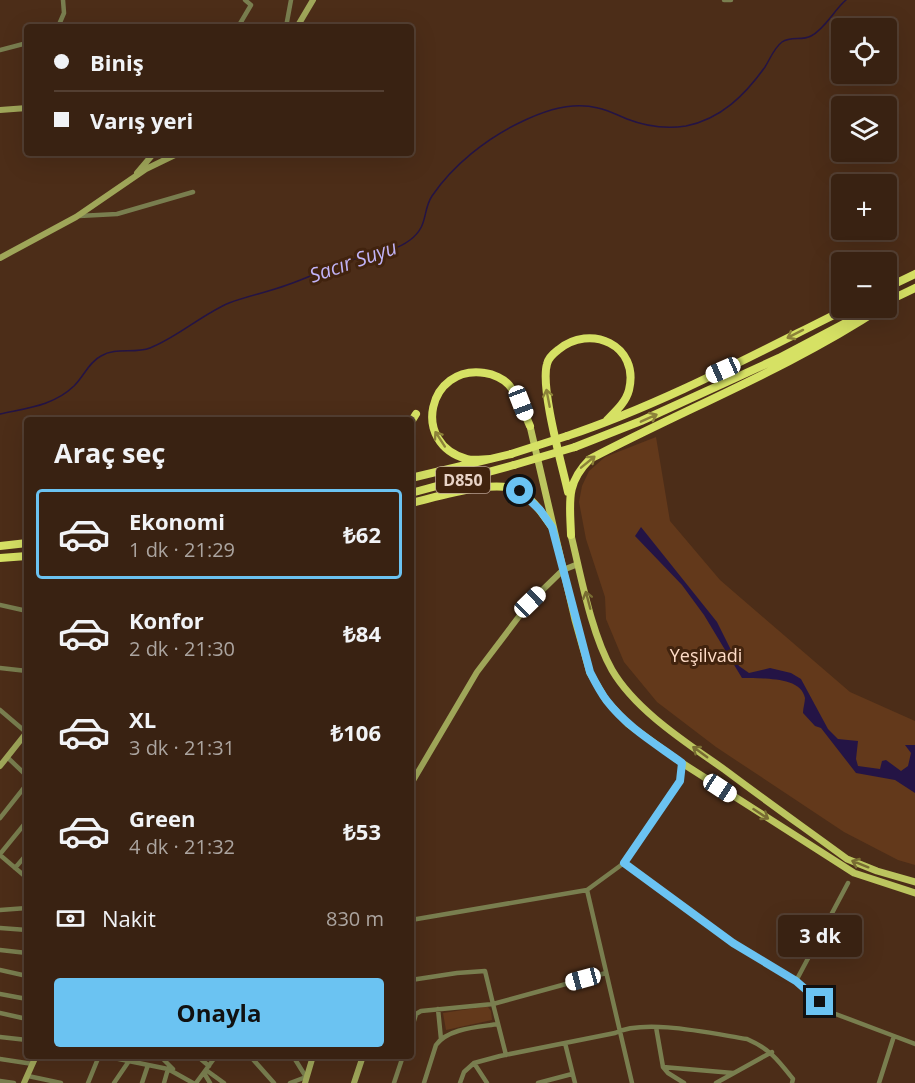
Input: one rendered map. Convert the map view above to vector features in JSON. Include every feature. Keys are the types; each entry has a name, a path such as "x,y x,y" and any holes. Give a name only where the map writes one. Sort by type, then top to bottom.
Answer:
{"highway":[{"path":"897,283 915,274"},
{"path":"897,297 915,288"},
{"name":"D850","path":"414,477 511,454 604,423 723,370 831,316"},
{"name":"D850","path":"414,492 575,447 641,421 779,358 857,318"},
{"path":"569,496 573,480 579,469 590,459 790,361 866,318"},
{"path":"571,535 569,496 546,389 547,364 554,353 572,340 584,338 607,341 616,346 628,364 629,390 624,402 604,423"},
{"path":"490,459 470,460 456,455 438,438 432,417 433,404 437,394 445,385 461,373 476,371 490,374 508,384 521,403 530,426"},
{"path":"414,502 488,487 509,486 531,500 552,527"},
{"path":"0,546 24,543"},
{"path":"0,558 24,556"}],"main road":[{"path":"530,426 552,527 590,672 606,700 628,724 682,763 854,873 915,893"},
{"path":"571,535 598,638 612,669 639,702 675,734 847,859 915,882"}],"street":[{"path":"59,24 64,13 63,0"},
{"path":"240,24 251,5 245,0"},
{"path":"287,24 291,0"},
{"path":"299,24 313,0"},
{"path":"724,0 731,0"},
{"path":"0,50 24,44"},
{"path":"0,110 24,108"},
{"path":"133,178 151,156"},
{"path":"0,258 76,216 133,178 173,156"},
{"path":"76,216 117,214 193,192"},
{"path":"414,779 477,672 530,602 563,570 578,564"},
{"path":"0,605 24,610"},
{"path":"0,668 24,669"},
{"path":"0,710 24,730"},
{"path":"0,766 24,737"},
{"path":"7,758 24,773"},
{"path":"414,919 587,890 624,863 680,781 682,763"},
{"path":"0,818 24,788"},
{"path":"24,825 0,854 24,876"},
{"path":"15,868 24,858"},
{"path":"624,863 733,943 796,981 833,1013 915,1044"},
{"path":"796,981 848,883"},
{"path":"587,890 632,1083"},
{"path":"0,910 24,908"},
{"path":"0,928 24,930"},
{"path":"0,950 24,953"},
{"path":"0,970 24,976"},
{"path":"414,980 485,971 506,1055"},
{"path":"414,1010 419,1012 493,1004 606,973"},
{"path":"0,994 24,998"},
{"path":"438,1009 441,1039"},
{"path":"414,1023 419,1012"},
{"path":"0,1013 24,1018"},
{"path":"424,1083 436,1045 441,1039 457,1032 498,1024"},
{"path":"656,1027 663,1067 684,1083"},
{"path":"460,1083 464,1072 474,1063 624,1029 656,1027 747,1039 772,1052 793,1079 792,1083"},
{"path":"879,1083 894,1036"},
{"path":"0,1037 24,1040"},
{"path":"565,1043 575,1083"},
{"path":"716,1083 772,1052"},
{"path":"0,1059 33,1064"},
{"path":"24,1083 35,1059"},
{"path":"88,1083 98,1059"},
{"path":"119,1059 175,1071"},
{"path":"163,1059 175,1071 194,1083 214,1059"},
{"path":"199,1059 206,1069 224,1083"},
{"path":"253,1059 273,1081 267,1083"},
{"path":"297,1059 306,1080"},
{"path":"306,1080 312,1059"},
{"path":"354,1083 362,1059"},
{"path":"394,1083 402,1059"},
{"path":"114,1083 129,1061"},
{"path":"474,1063 487,1083"},
{"path":"142,1083 148,1065"},
{"path":"663,1067 733,1073"},
{"path":"164,1083 168,1069"},
{"path":"206,1069 210,1083"},
{"path":"538,1083 573,1074"},
{"path":"28,1076 61,1083"},
{"path":"290,1083 306,1080"},
{"path":"0,1081 14,1083"}],"green space":[{"name":"Yeşilvadi","path":"656,437 670,521 720,580 850,692 915,721 915,865 898,860 844,832 716,747 657,702 624,662 606,619 605,597 586,539 579,502 582,486 589,471 605,457"},
{"path":"488,1007 492,1020 446,1030 443,1013"}],"shaded area":[{"path":"641,527 717,622 739,666 749,673 770,668 791,673 801,679 828,729 838,739 858,741 856,759 858,766 880,769 882,761 886,760 901,771 908,766 911,753 905,745 915,745 915,793 895,780 856,773 821,728 815,726 803,713 805,698 796,685 778,680 742,678 704,615 682,585 635,536"}],"waterway":[{"name":"Sacır Suyu","path":"0,414 39,405 66,393 93,362 107,353 150,348 229,303 287,285 348,261 388,251 403,244 416,235 423,224 432,196 460,163 483,144 508,129 549,110 569,106 588,106 648,125 663,127 686,126 710,118 721,112 749,87 782,42 808,37 816,33 846,0"}],"route":[{"path":"520,491 540,510 552,527 590,672 606,700 628,724 682,763 680,781 624,863 733,943 796,981 820,1002"}]}
